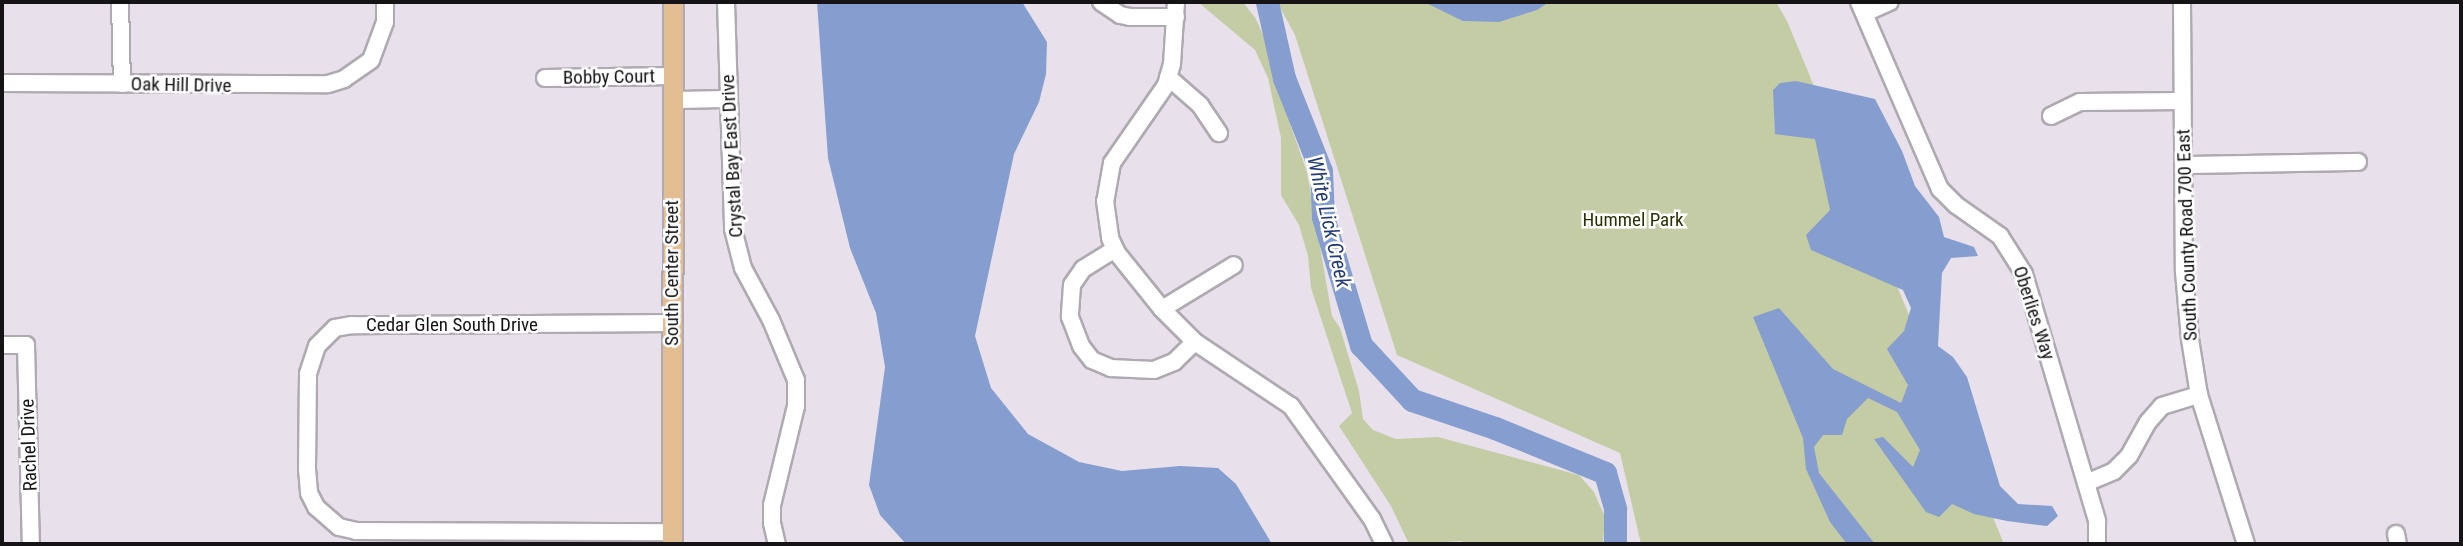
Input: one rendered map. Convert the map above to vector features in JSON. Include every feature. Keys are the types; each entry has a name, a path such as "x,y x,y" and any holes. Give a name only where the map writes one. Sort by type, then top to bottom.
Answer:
{"main road":[{"name":"South Center Street","path":"672,538 673,2"}],"street":[{"path":"120,2 121,84"},
{"name":"Oak Hill Drive","path":"2,83 328,84 357,72 371,60 380,43 385,22 385,2"},
{"name":"Crystal Bay East Drive","path":"726,2 733,229 743,268 771,320 796,380 796,406 772,505 772,523 777,544"},
{"path":"1101,2 1120,15 1130,17 1176,9 1168,77 1112,163 1105,201 1115,249 1162,309 1195,342 1263,384 1291,407 1372,519 1384,544"},
{"path":"1862,8 1890,2"},
{"name":"South County Road 700 East","path":"2182,2 2186,302 2199,396 2245,544"},
{"name":"Oberlies Way","path":"1862,8 1940,189 1956,205 2000,236 2024,274 2097,521 2097,544"},
{"name":"Bobby Court","path":"545,78 673,76"},
{"path":"1168,77 1200,105 1219,133"},
{"path":"674,100 728,99"},
{"path":"2051,116 2080,102 2182,101"},
{"path":"2184,165 2358,162"},
{"path":"1115,249 1083,269 1072,285 1070,317 1081,346 1093,360 1111,368 1154,370 1174,362 1195,342"},
{"path":"1162,309 1234,265"},
{"name":"Cedar Glen South Drive","path":"672,323 352,325 335,328 317,346 310,360 307,422 309,493 316,507 340,527 375,532 672,538"},
{"name":"Rachel Drive","path":"2,345 26,345 32,544"},
{"path":"2086,483 2114,471 2129,456 2148,422 2162,406 2199,396"}],"green space":[{"path":"1198,2 1243,2 1256,19 1275,62 1290,124 1307,172 1332,316 1340,328 1359,391 1363,419 1373,430 1396,439 1438,437 1579,475 1594,492 1605,517 1603,544 1464,544 1462,541 1409,544 1391,506 1339,426 1352,413 1311,288 1308,256 1299,225 1281,195 1281,138 1268,78 1255,50"},
{"name":"Hummel Park","path":"1277,2 1776,2 1787,21 2004,544 1641,544 1620,453 1397,355 1295,35"}],"water":[{"path":"817,2 1022,2 1047,42 1046,74 1039,102 1014,154 975,336 991,388 1028,434 1079,462 1122,471 1180,466 1218,468 1236,484 1272,544 906,544 880,515 869,485 885,367 876,313 850,248 828,158"},
{"path":"1424,2 1549,2 1537,10 1499,22 1463,21"},
{"path":"1796,81 1875,99 1902,151 1915,186 1939,217 1944,237 1974,247 1978,256 1951,258 1942,273 1938,346 1953,357 1967,377 2000,486 2018,504 2052,506 2058,516 2047,526 1974,514 1952,504 1939,517 1926,512 1874,439 1883,437 1913,467 1920,450 1897,412 1868,398 1847,419 1842,435 1823,435 1814,447 1819,473 1875,544 1847,544 1830,522 1806,469 1803,438 1753,317 1779,308 1833,369 1901,403 1908,385 1887,349 1904,331 1911,308 1903,290 1811,250 1806,235 1830,210 1815,139 1775,134 1773,90 1780,83"}],"waterway":[{"name":"White Lick Creek","path":"1267,2 1284,78 1321,171 1323,217 1361,345 1412,400 1495,428 1605,473 1615,509 1615,544"}]}
